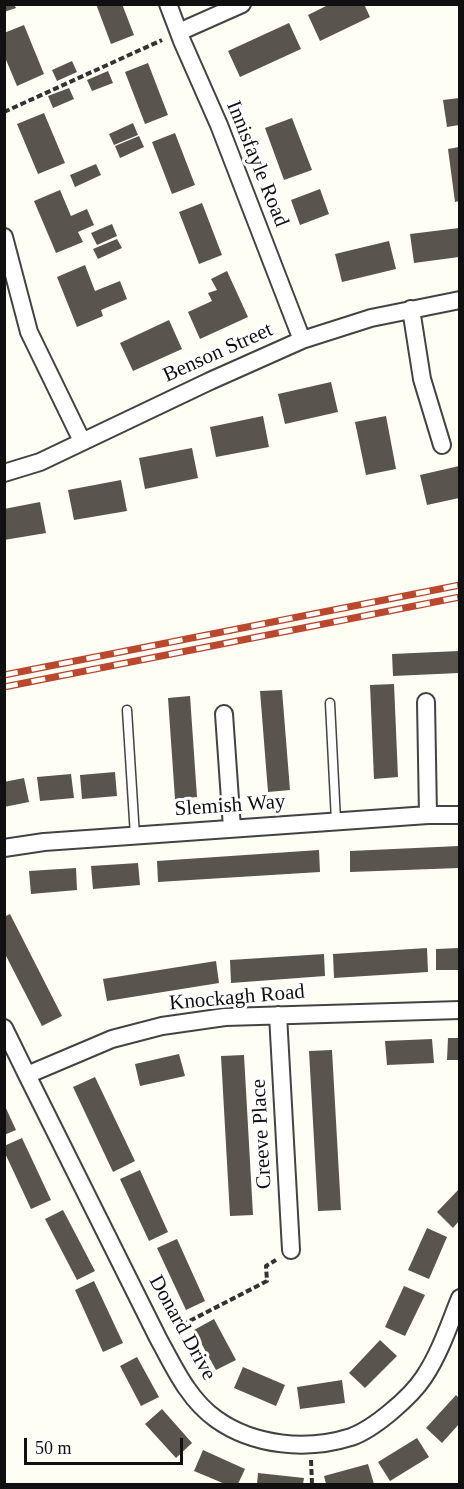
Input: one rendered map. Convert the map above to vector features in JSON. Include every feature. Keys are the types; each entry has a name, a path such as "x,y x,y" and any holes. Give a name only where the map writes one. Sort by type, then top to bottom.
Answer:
{"street":[{"name":"Innisfayle Road","path":"168,4 219,125 302,340"},
{"path":"179,32 242,4"},
{"path":"4,237 29,332 82,441"},
{"name":"Benson Street","path":"4,473 40,462 302,340 371,318 459,300"},
{"path":"411,309 423,379 442,445"},
{"path":"426,702 428,815"},
{"path":"224,714 232,828"},
{"name":"Slemish Way","path":"4,848 44,842 232,828 459,815"},
{"name":"Knockagh Road","path":"27,1075 112,1039 162,1026 225,1017 459,1010"},
{"name":"Creeve Place","path":"278,1015 291,1250"},
{"name":"Donard Drive","path":"4,1028 179,1378 196,1401 216,1419 243,1434 290,1445 321,1444 353,1436 402,1403 424,1378 443,1341 459,1298"}],"lane":[{"path":"330,703 336,821"},
{"path":"127,710 135,836"}],"path":[{"path":"4,112 179,32"},
{"path":"158,1338 267,1281 266,1266 291,1250"}],"building":[{"path":"4,4 14,4 16,8 4,12"},
{"path":"96,4 122,4 134,35 111,44"},
{"path":"330,4 364,4 370,17 320,41 308,15"},
{"path":"289,23 301,49 240,77 228,51"},
{"path":"24,25 44,74 17,86 4,55 4,33"},
{"path":"72,61 77,72 57,81 52,70"},
{"path":"148,63 168,115 145,124 125,72"},
{"path":"108,71 113,83 92,91 87,80"},
{"path":"69,88 74,99 53,108 48,96"},
{"path":"459,98 459,125 447,127 443,100"},
{"path":"44,113 65,163 38,174 17,124"},
{"path":"292,118 312,170 284,180 265,128"},
{"path":"133,123 138,135 114,145 109,134"},
{"path":"175,133 195,185 172,194 152,142"},
{"path":"139,136 144,147 120,158 115,146"},
{"path":"459,147 459,201 455,202 448,149"},
{"path":"96,164 101,175 75,187 70,175"},
{"path":"320,189 329,214 300,225 291,200"},
{"path":"60,190 71,216 87,209 94,225 78,232 83,242 56,253 34,201"},
{"path":"202,203 222,255 199,264 179,212"},
{"path":"112,224 117,236 97,245 91,233"},
{"path":"459,228 459,257 414,263 410,234"},
{"path":"117,239 122,248 98,259 93,249"},
{"path":"389,241 396,269 342,282 335,254"},
{"path":"85,265 95,291 120,281 127,299 101,310 103,316 77,327 57,277"},
{"path":"227,271 248,317 200,339 188,312 212,301 208,293 217,290 211,279"},
{"path":"169,320 182,349 133,371 120,343"},
{"path":"331,382 338,412 285,424 278,394"},
{"path":"263,416 269,447 216,457 210,427"},
{"path":"386,416 396,469 366,475 355,422"},
{"path":"192,448 198,478 145,489 139,458"},
{"path":"459,466 459,498 427,505 420,475"},
{"path":"121,480 127,511 74,520 68,490"},
{"path":"40,502 46,533 4,540 4,509"},
{"path":"459,651 459,673 393,676 392,654"},
{"path":"394,684 398,777 374,779 370,685"},
{"path":"282,690 290,790 268,792 260,691"},
{"path":"190,696 197,797 175,799 168,698"},
{"path":"115,772 117,796 82,799 80,775"},
{"path":"71,774 74,798 40,801 37,777"},
{"path":"24,778 29,802 4,807 4,782"},
{"path":"459,846 459,868 350,872 350,851"},
{"path":"319,850 320,872 158,882 157,861"},
{"path":"138,863 140,885 93,889 91,866"},
{"path":"76,868 77,890 31,894 29,871"},
{"path":"10,914 62,1016 42,1026 4,952 4,917"},
{"path":"427,948 428,972 334,978 333,954"},
{"path":"459,948 459,970 436,970 436,949"},
{"path":"324,954 325,976 231,983 230,960"},
{"path":"216,961 219,983 107,1001 103,979"},
{"path":"448,1038 459,1038 459,1060 447,1060"},
{"path":"432,1039 434,1063 387,1065 385,1041"},
{"path":"332,1050 341,1210 318,1211 309,1051"},
{"path":"179,1054 185,1076 140,1086 135,1064"},
{"path":"244,1055 253,1215 230,1216 221,1056"},
{"path":"95,1077 135,1161 113,1172 73,1087"},
{"path":"4,1104 16,1130 4,1135"},
{"path":"22,1138 51,1200 31,1209 4,1151 4,1146"},
{"path":"140,1170 168,1232 149,1241 120,1179"},
{"path":"459,1189 459,1221 453,1228 437,1212"},
{"path":"63,1210 95,1271 77,1280 45,1219"},
{"path":"427,1228 447,1237 429,1279 408,1270"},
{"path":"177,1239 205,1301 186,1310 157,1248"},
{"path":"94,1281 123,1343 103,1352 75,1290"},
{"path":"404,1286 425,1295 405,1336 385,1327"},
{"path":"214,1319 236,1360 216,1370 194,1330"},
{"path":"380,1340 397,1356 365,1388 349,1373"},
{"path":"137,1357 159,1397 141,1406 120,1366"},
{"path":"243,1367 285,1385 276,1406 234,1388"},
{"path":"342,1380 345,1403 300,1409 297,1387"},
{"path":"456,1395 459,1398 459,1424 442,1443 426,1428"},
{"path":"162,1409 192,1443 176,1458 145,1424"},
{"path":"417,1438 429,1457 390,1481 378,1462"},
{"path":"203,1450 245,1469 238,1484 225,1484 194,1471"},
{"path":"368,1464 374,1484 326,1484 324,1476"},
{"path":"258,1473 304,1478 303,1484 257,1484"}],"railway":[{"path":"4,675 460,585"},
{"path":"4,687 460,597"}]}
